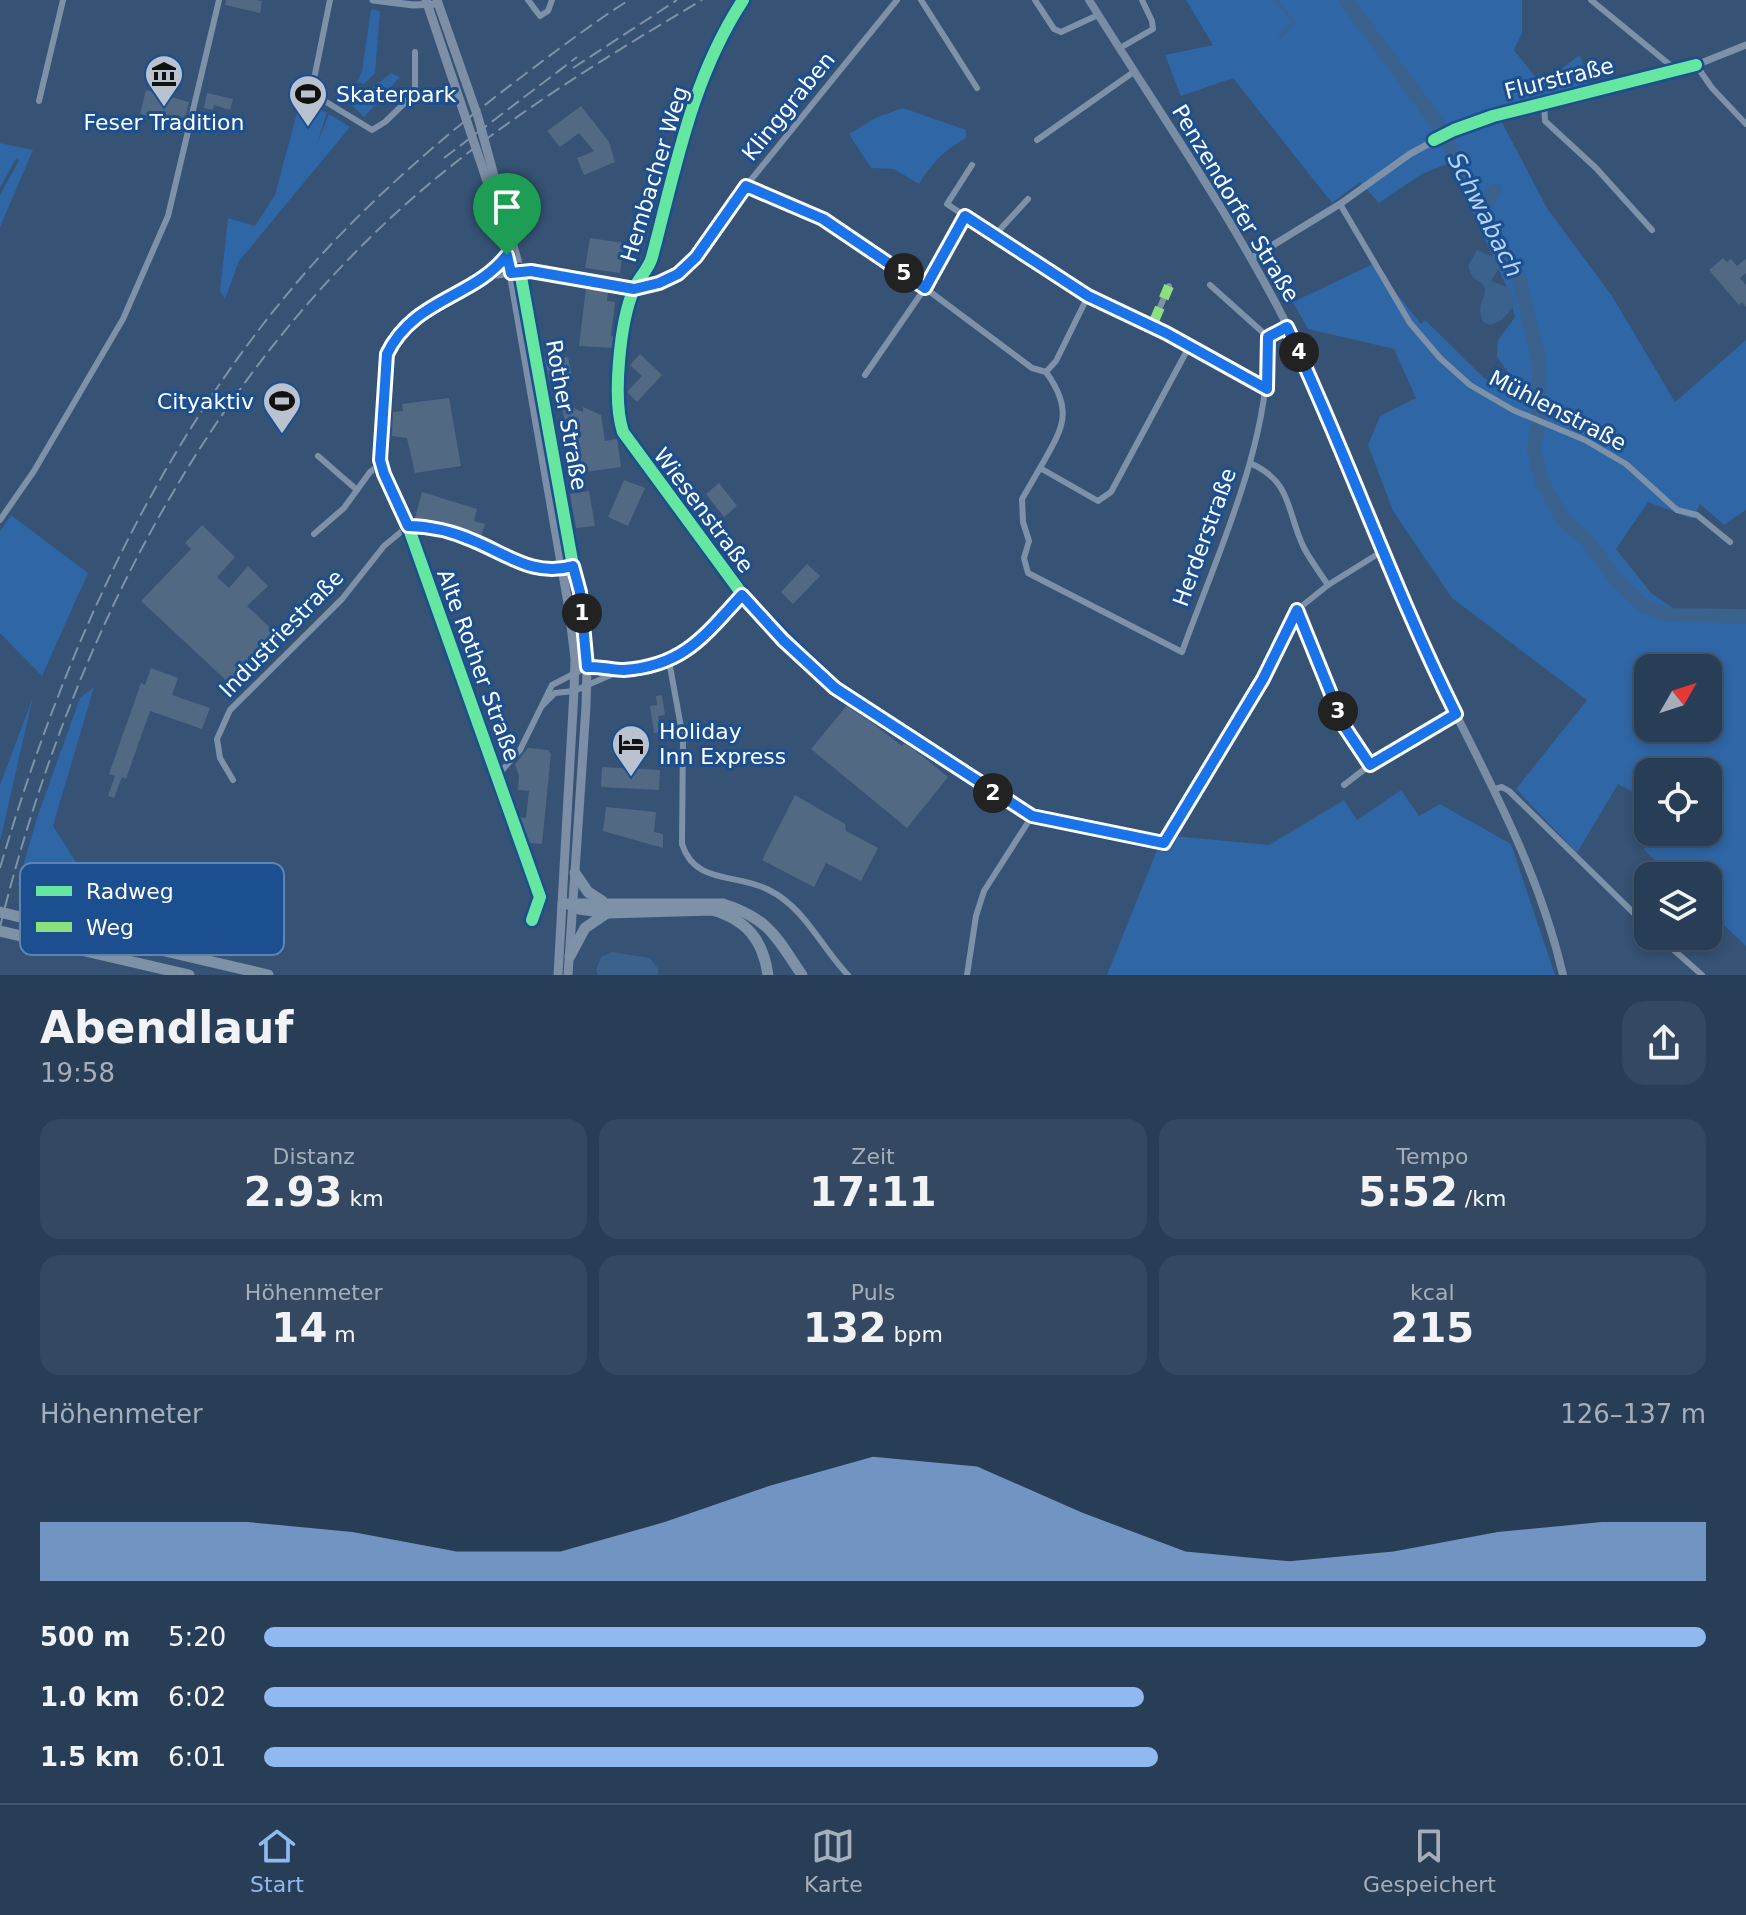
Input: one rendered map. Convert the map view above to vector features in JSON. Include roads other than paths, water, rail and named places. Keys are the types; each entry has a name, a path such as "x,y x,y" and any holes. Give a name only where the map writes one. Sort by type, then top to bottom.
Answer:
{"highway":[{"path":"575,873 588,892 607,908"},
{"path":"570,956 585,928 607,908 694,901 744,910 766,923 781,940 802,975"},
{"path":"571,905 712,910 727,914 745,925 756,937 765,952 768,975"},
{"path":"0,912 20,917"},
{"path":"0,931 20,936"},
{"path":"102,955 189,975"},
{"path":"182,955 268,975"}],"main road":[{"name":"Penzendorfer Straße","path":"1089,0 1252,258 1287,327 1338,438 1381,552 1456,714 1495,789 1539,891 1563,975"},
{"name":"Rother Straße","path":"426,2 491,193 507,255 516,272 562,569 575,659 568,975"},
{"name":"Rother Straße","path":"437,2 478,117 516,272 580,592 587,667 575,873 558,975"}],"street":[{"path":"39,101 63,0"},
{"path":"0,520 34,471 123,319 168,216 219,0"},
{"path":"330,0 313,84 323,100 372,130 385,122 415,93 415,52"},
{"path":"373,0 437,2"},
{"path":"528,0 540,16 548,11 552,0"},
{"name":"Hembacher Weg","path":"516,272 634,289 651,262 686,120 725,27 743,0"},
{"name":"Klinggraben","path":"634,289 678,274 696,257 746,186 897,0"},
{"path":"921,0 977,88"},
{"path":"1035,0 1054,29 1061,32 1098,15"},
{"path":"1120,48 1153,29 1142,0"},
{"path":"1591,0 1675,69"},
{"name":"Flurstraße","path":"1252,258 1454,130 1544,102 1696,65 1746,45"},
{"path":"1696,65 1712,88 1746,124"},
{"path":"1037,140 1135,71"},
{"path":"1544,102 1545,121 1596,168 1652,230"},
{"path":"972,165 947,204 993,237 1088,296 1190,345 1267,389"},
{"path":"746,186 823,219 925,288 1032,368 1046,372 1062,393 1062,429 1040,468 1098,501 1111,492 1190,345"},
{"path":"993,237 1028,199"},
{"name":"Mühlenstraße","path":"1340,204 1410,323 1440,358 1470,385 1526,416 1585,440 1626,464 1677,510 1697,515 1730,542"},
{"path":"865,375 925,288 965,216"},
{"name":"Alte Rother Straße","path":"507,255 481,278 420,315 394,340 387,354 381,464 408,526 540,897 532,920"},
{"name":"Alte Rother Straße","path":"481,278 516,272"},
{"path":"1210,285 1268,337 1287,327"},
{"path":"1152,326 1169,286"},
{"name":"Wiesenstraße","path":"634,289 616,391 617,415 623,432 742,595 783,640 835,688 1032,816 1164,843 1263,679 1297,610"},
{"path":"1046,372 1056,361 1088,296"},
{"name":"Herderstraße","path":"1040,468 1022,499 1023,522 1029,541 1024,558 1028,573 1182,652 1250,463 1267,389 1268,337"},
{"path":"318,456 357,490"},
{"path":"1250,463 1277,480 1286,495 1304,548 1328,585"},
{"path":"314,534 344,508 370,472 381,464"},
{"path":"408,526 423,526 473,540 538,569 573,566"},
{"name":"Industriestraße","path":"233,780 220,758 217,739 230,710 342,599 384,546 408,526"},
{"path":"1370,765 1344,726 1297,610 1328,585 1381,552"},
{"path":"587,667 603,665 622,670 669,661 690,650 742,595"},
{"path":"669,661 683,738 682,844 687,858 696,869 710,875 752,881 783,898 807,921 831,958 848,975"},
{"name":"Alte Rother Straße","path":"497,776 520,750 552,685 587,667"},
{"name":"Alte Rother Straße","path":"542,706 555,693 574,691 622,670"},
{"path":"1344,785 1370,765 1456,714"},
{"path":"1495,789 1502,787 1509,791 1634,915"},
{"path":"967,975 976,916 984,891 1032,816"},
{"path":"1674,950 1702,975"}],"waterway":[{"path":"1276,0 1294,22 1279,38"},
{"name":"Schwabach","path":"1346,0 1438,124 1520,281 1539,362 1539,415 1534,449 1542,482 1563,519 1587,540 1614,577 1645,607 1669,615 1746,616"},
{"path":"1482,208 1495,191"}],"railway":[{"path":"0,868 53,708 121,554 160,480 204,408 252,339 329,246 408,170 491,100 629,0"},
{"path":"573,68 677,0"},
{"path":"0,927 31,818 68,710 113,605 166,504 227,408 296,317 374,234 460,159 578,76 702,0"},
{"path":"444,158 577,57"}],"place":[{"name":"Feser Tradition","path":"164,108"},
{"name":"Skaterpark","path":"308,128"},
{"name":"Cityaktiv","path":"282,435"},
{"name":"Holiday Inn Express","path":"631,778"}]}
